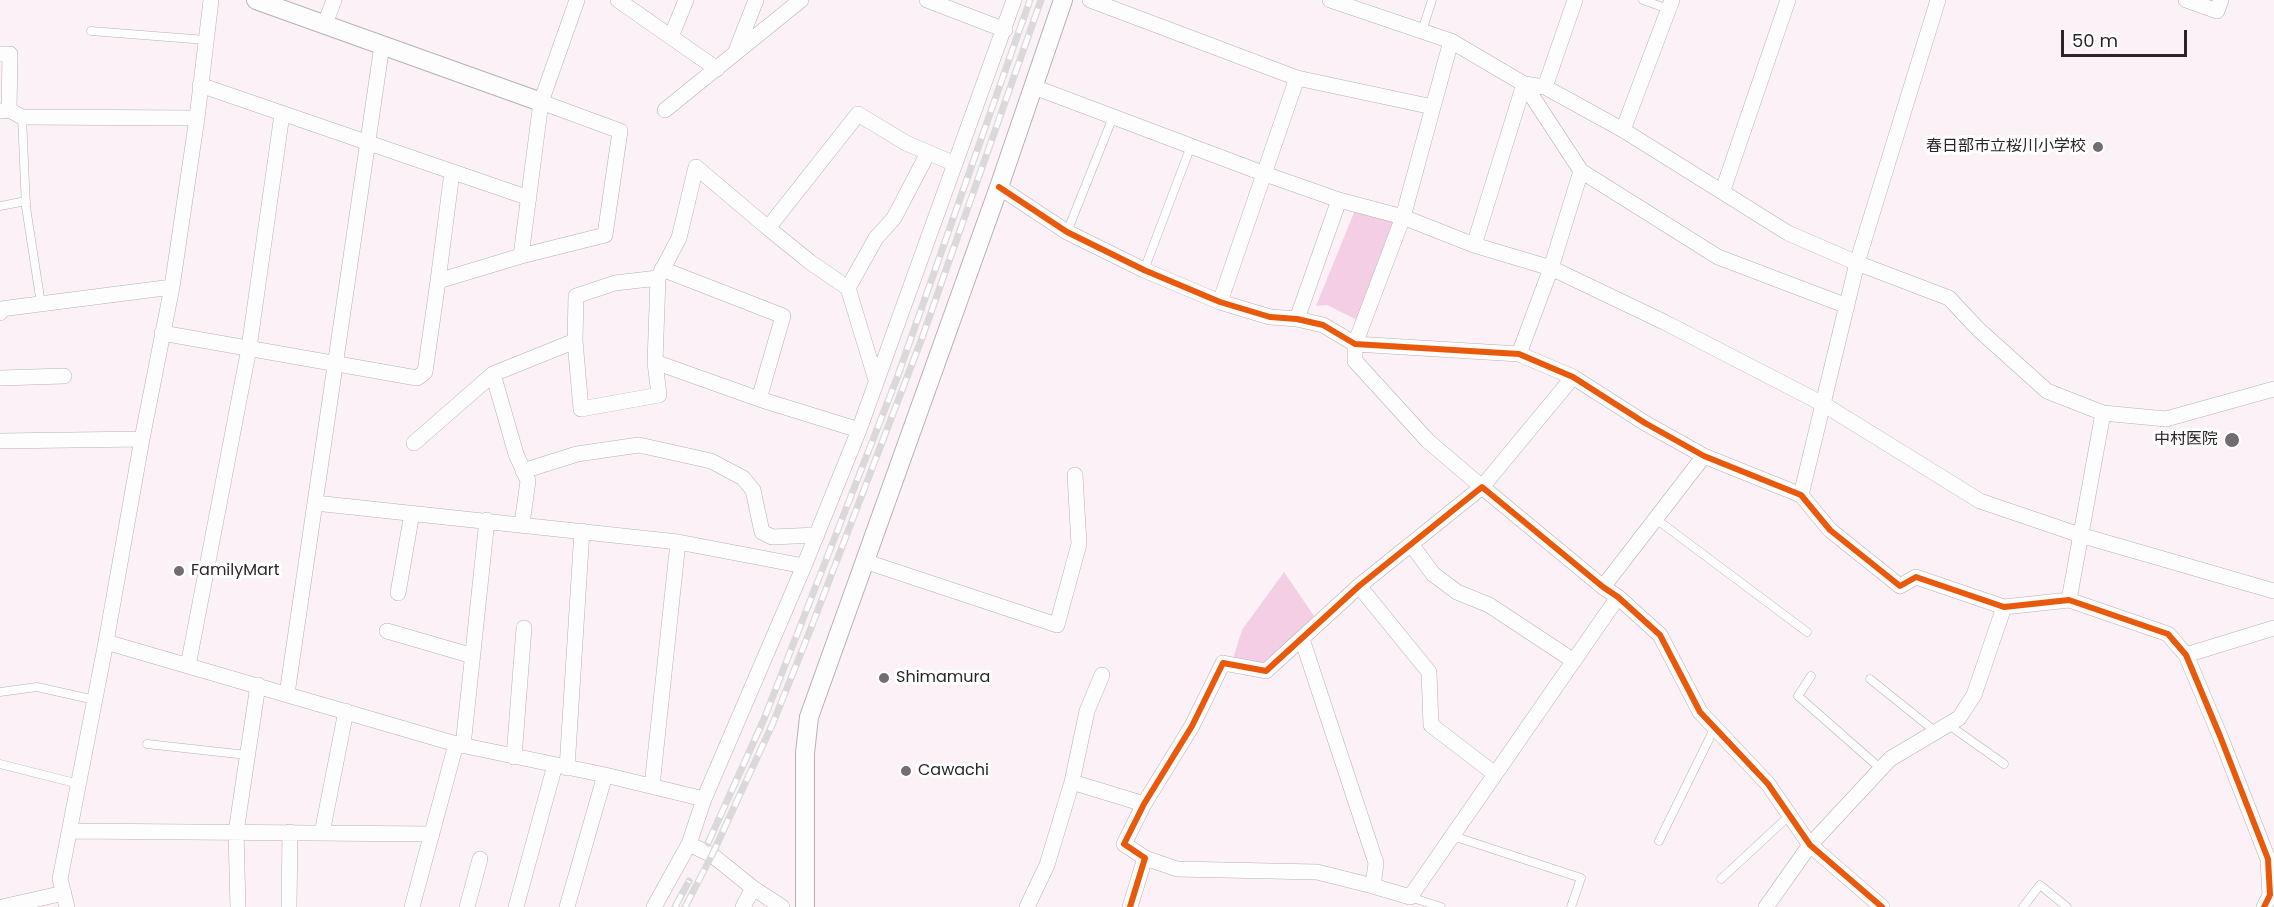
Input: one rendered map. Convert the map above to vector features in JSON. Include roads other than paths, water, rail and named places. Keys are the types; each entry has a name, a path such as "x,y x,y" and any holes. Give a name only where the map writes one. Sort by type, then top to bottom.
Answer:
{"street":[{"path":"2,907 65,900 60,879 172,287 197,118 211,0"},
{"path":"256,0 620,130 605,235 521,256 438,281"},
{"path":"325,24 334,0"},
{"path":"521,256 541,102 577,0"},
{"path":"618,0 717,69"},
{"path":"671,37 686,0"},
{"path":"735,54 756,0"},
{"path":"665,110 801,0"},
{"path":"927,0 1005,30"},
{"path":"654,907 689,844 704,800 817,535 859,430 1014,0"},
{"path":"805,907 805,753 809,717 999,187 1063,0"},
{"path":"1090,0 1297,78 1432,107"},
{"path":"1330,0 1451,41 1524,84 1545,87 1623,130 1723,190 1788,233 1857,263 1949,298 1978,329 2047,391 2103,413 2166,419 2274,389"},
{"path":"1545,87 1575,0"},
{"path":"1723,190 1788,0"},
{"path":"1801,495 1857,263 1938,0"},
{"path":"2186,0 2217,11 2221,0"},
{"path":"1623,130 1670,4"},
{"path":"1451,41 1403,217 1355,344 1355,361 1428,441 1618,597 1660,635 1700,712 1768,784 1810,844 1882,907"},
{"path":"287,694 382,45"},
{"path":"0,54 10,54 10,113 197,118"},
{"path":"1220,302 1297,78"},
{"path":"1524,84 1581,171 1718,257 1847,306"},
{"path":"1474,245 1524,84"},
{"path":"200,85 529,198"},
{"path":"1034,87 1339,200 1403,217 1474,245 1551,268 1664,322 1823,404 1980,501 2080,535 2274,591"},
{"path":"188,666 249,348 282,114"},
{"path":"768,228 858,114 906,143 955,164"},
{"path":"848,288 876,238 894,218 928,153"},
{"path":"759,399 783,316 660,274 615,283 576,297 575,341 581,410 659,395 655,362 660,274 679,238 696,167 810,262 848,288 876,380"},
{"path":"1520,354 1551,268 1581,171"},
{"path":"162,333 417,378 425,372 452,172"},
{"path":"999,187 1067,232 1144,270 1220,302 1270,317 1297,319 1323,325 1355,344 1520,354 1573,377 1645,423 1704,456 1801,495 1830,530 1900,586 1916,577 2004,607 2069,600 2168,634 2186,656 2268,859 2270,895 2264,907"},
{"path":"1297,319 1339,200"},
{"path":"0,313 1,309 172,287"},
{"path":"414,443 493,374 575,341"},
{"path":"655,362 759,399 859,430"},
{"path":"493,374 516,454 528,481 522,524"},
{"path":"0,378 64,376"},
{"path":"1573,377 1482,487 1359,586 1266,671 1223,663 1192,726 1144,804 1124,844 1145,858 1177,869 1317,872 1410,897 1618,597"},
{"path":"2069,600 2103,413"},
{"path":"0,441 142,439"},
{"path":"523,471 577,454 639,445 660,449 711,461 743,478 753,490 762,532 772,537 817,535"},
{"path":"1603,587 1704,456"},
{"path":"864,561 1057,625 1079,544 1075,475"},
{"path":"315,503 678,542 804,566"},
{"path":"398,593 412,513"},
{"path":"412,907 460,745 473,656 488,520"},
{"path":"516,907 561,767 582,531"},
{"path":"652,786 678,542"},
{"path":"1411,544 1433,574 1457,592 1489,605 1574,661"},
{"path":"1359,586 1429,672 1431,725 1495,774"},
{"path":"1766,907 1810,844 1890,759 1959,718 1974,695 2004,607"},
{"path":"514,757 524,628"},
{"path":"2186,656 2274,628"},
{"path":"387,631 473,656"},
{"path":"1302,639 1376,863 1373,886"},
{"path":"106,642 460,745 605,775 704,800"},
{"path":"1027,907 1047,866 1072,782 1087,711 1102,675"},
{"path":"238,907 236,832 258,685"},
{"path":"322,833 346,711"},
{"path":"567,907 605,775"},
{"path":"1072,782 1144,804"},
{"path":"70,831 432,834"},
{"path":"289,907 290,832"},
{"path":"689,844 712,855 753,888 782,907"},
{"path":"1130,907 1145,858"},
{"path":"467,907 480,859"},
{"path":"743,907 753,888"}],"lane":[{"path":"1422,31 1432,0"},
{"path":"1643,0 1670,4"},
{"path":"91,31 206,40"},
{"path":"10,113 41,304"},
{"path":"1067,232 1113,117"},
{"path":"1144,270 1191,146"},
{"path":"0,206 26,201"},
{"path":"1656,519 1807,632"},
{"path":"1811,676 1798,696 1881,769"},
{"path":"1870,679 1942,728 2004,764"},
{"path":"0,692 37,687 95,700"},
{"path":"1659,841 1715,727"},
{"path":"147,744 247,756"},
{"path":"0,764 79,783"},
{"path":"1721,879 1790,815"},
{"path":"1453,836 1581,878 1571,907"},
{"path":"2023,907 2040,885 2067,907"},
{"path":"1410,897 1441,907"}],"railway":[{"path":"708,843 764,719 897,378 1030,0"},
{"path":"685,907 712,855 773,723 811,628 922,338 1041,0"},
{"path":"675,907 689,881"}],"place":[{"name":"春日部市立桜川小学校","path":"2098,147"},
{"name":"中村医院","path":"2232,440"},
{"name":"FamilyMart","path":"179,571"},
{"name":"Shimamura","path":"884,678"},
{"name":"Cawachi","path":"906,771"}]}
